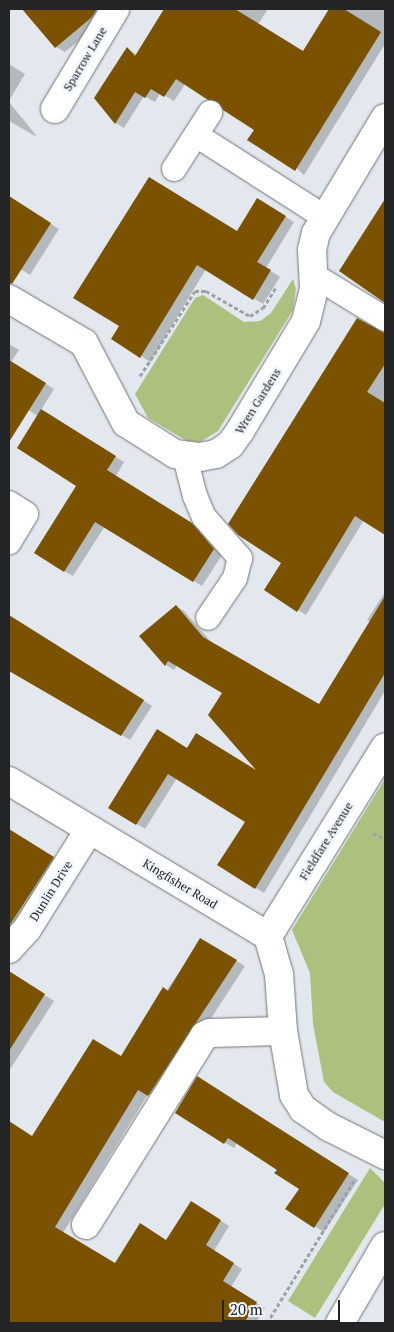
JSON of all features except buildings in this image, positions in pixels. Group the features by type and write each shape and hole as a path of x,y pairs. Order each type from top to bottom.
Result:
{"street":[{"name":"Sparrow Lane","path":"55,109 115,9"},
{"name":"Wren Gardens","path":"185,457 216,454 230,445 306,321 314,288 312,263 316,233 385,118"},
{"path":"9,299 84,343 119,411 131,427 175,454 185,457"},
{"name":"Fieldfare Avenue","path":"268,936 385,747"},
{"name":"Kingfisher Road","path":"9,781 268,936"},
{"name":"Dunlin Drive","path":"9,950 27,930 89,830"},
{"path":"268,936 279,974 283,1031 291,1087 302,1108 330,1127 379,1151"},
{"path":"86,1225 204,1036 210,1032 283,1031"},
{"path":"340,1323 385,1246"}],"lane":[{"path":"174,169 210,113"},
{"path":"196,135 326,218"},
{"path":"312,263 385,319"},
{"path":"185,457 195,496 204,517 240,558 235,578 208,618"},
{"path":"9,503 26,514 9,542"}],"path":[{"path":"119,411 192,293 202,289 245,315 256,315 299,256 312,263"},
{"path":"267,1323 379,1151"}],"green space":[{"path":"293,279 296,289 293,310 218,431 200,442 187,441 148,418 135,394 195,298 203,295 244,322 260,321 271,313"},
{"path":"385,779 385,1122 333,1092 324,1082 313,1024 310,973 292,930"},
{"path":"370,1168 384,1182 385,1204 315,1318 288,1301"}]}
